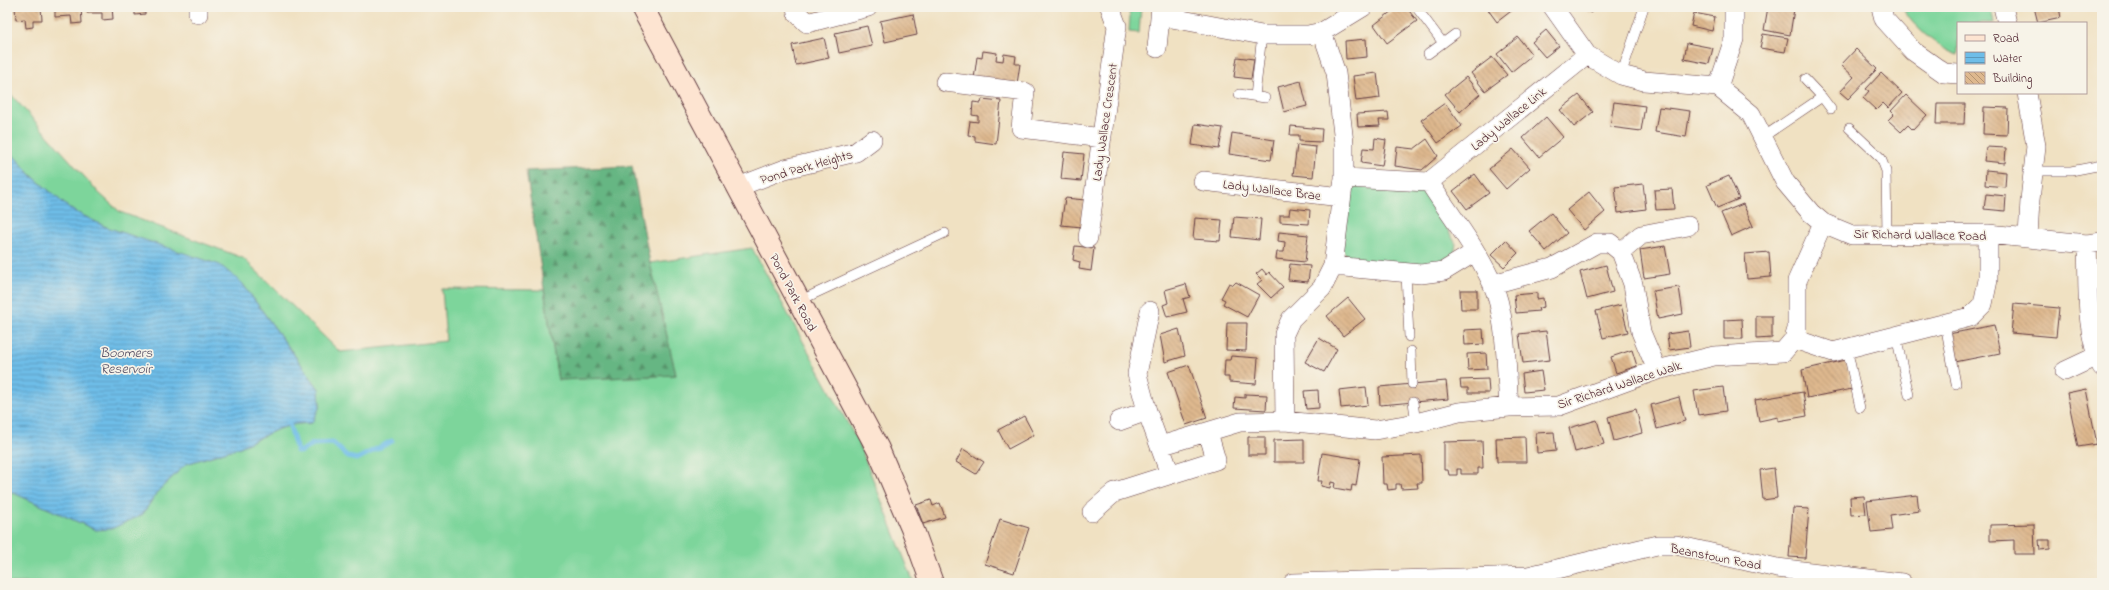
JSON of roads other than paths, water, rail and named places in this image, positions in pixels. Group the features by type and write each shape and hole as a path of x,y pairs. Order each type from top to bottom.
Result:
{"main road":[{"name":"Pond Park Road","path":"642,7 878,449 914,534 932,583"}],"street":[{"path":"796,7 797,13 807,23 862,8"},
{"name":"Lady Wallace Crescent","path":"1088,238 1118,26 1110,7"},
{"path":"1157,48 1161,11 1262,35 1308,35 1322,32 1363,7"},
{"path":"1553,7 1588,54 1621,75 1644,81 1718,87 1734,39 1734,7"},
{"path":"1881,7 1884,19 1913,52 1944,73 1957,74"},
{"path":"2003,7 2006,22"},
{"path":"1285,421 1284,334 1291,319 1322,288 1333,266 1344,178 1344,143 1336,73 1322,32"},
{"name":"Lady Wallace Link","path":"1429,182 1588,54"},
{"path":"945,82 1024,92 1020,128 1102,138"},
{"name":"Sir Richard Wallace Road","path":"1718,87 1752,114 1785,182 1810,213 1823,223 1852,235 1988,234 2095,243"},
{"path":"2027,94 2036,146 2030,200 2028,237"},
{"name":"Pond Park Heights","path":"738,187 785,169 856,152 872,140"},
{"path":"1344,178 1429,182 1475,252 1493,284 1503,324 1509,407"},
{"name":"Lady Wallace Brae","path":"1203,181 1341,197"},
{"path":"1823,223 1797,281 1797,329 1794,339 1833,352 1970,318 1983,304 1988,280 1988,234"},
{"path":"1620,252 1641,235 1688,226"},
{"path":"1493,284 1552,268 1597,243 1610,244 1620,252 1633,284 1641,332 1657,370"},
{"path":"2065,371 2099,362 2091,332 2095,243"},
{"path":"1333,266 1406,274 1421,274 1444,271 1475,252"},
{"path":"1150,311 1136,374 1146,411 1170,474"},
{"name":"Sir Richard Wallace Walk","path":"1160,446 1240,422 1285,421 1375,430 1416,423 1459,412 1509,407 1559,406 1657,370 1714,356 1783,352 1794,339"},
{"path":"1119,421 1146,411"},
{"path":"1092,512 1115,492 1216,460 1208,432"},
{"name":"Beanstown Road","path":"1293,583 1528,576 1657,545 1676,545 1777,568 1902,583"}],"lane":[{"path":"1416,7 1443,43"},
{"path":"1621,75 1644,7"},
{"path":"1428,54 1456,34"},
{"path":"1255,96 1262,35"},
{"path":"1805,79 1831,109"},
{"path":"1239,94 1265,98"},
{"path":"1763,137 1822,97"},
{"path":"1849,128 1881,158 1886,171 1886,234"},
{"path":"2034,171 2071,171 2102,165"},
{"path":"799,301 945,233"},
{"path":"1406,274 1409,337"},
{"path":"1945,324 1956,384"},
{"path":"1896,336 1909,395"},
{"path":"1847,348 1860,408"},
{"path":"1412,351 1412,384"},
{"path":"1413,402 1416,423"}],"water":[{"name":"Boomers Reservoir","path":"7,148 31,175 70,209 106,227 220,265 242,283 319,389 320,406 312,423 296,424 278,429 240,447 186,464 158,491 142,515 111,529 96,530 7,490"}],"waterway":[{"path":"288,420 297,451 300,452 313,444 333,443 348,457 357,459 392,441"}]}
